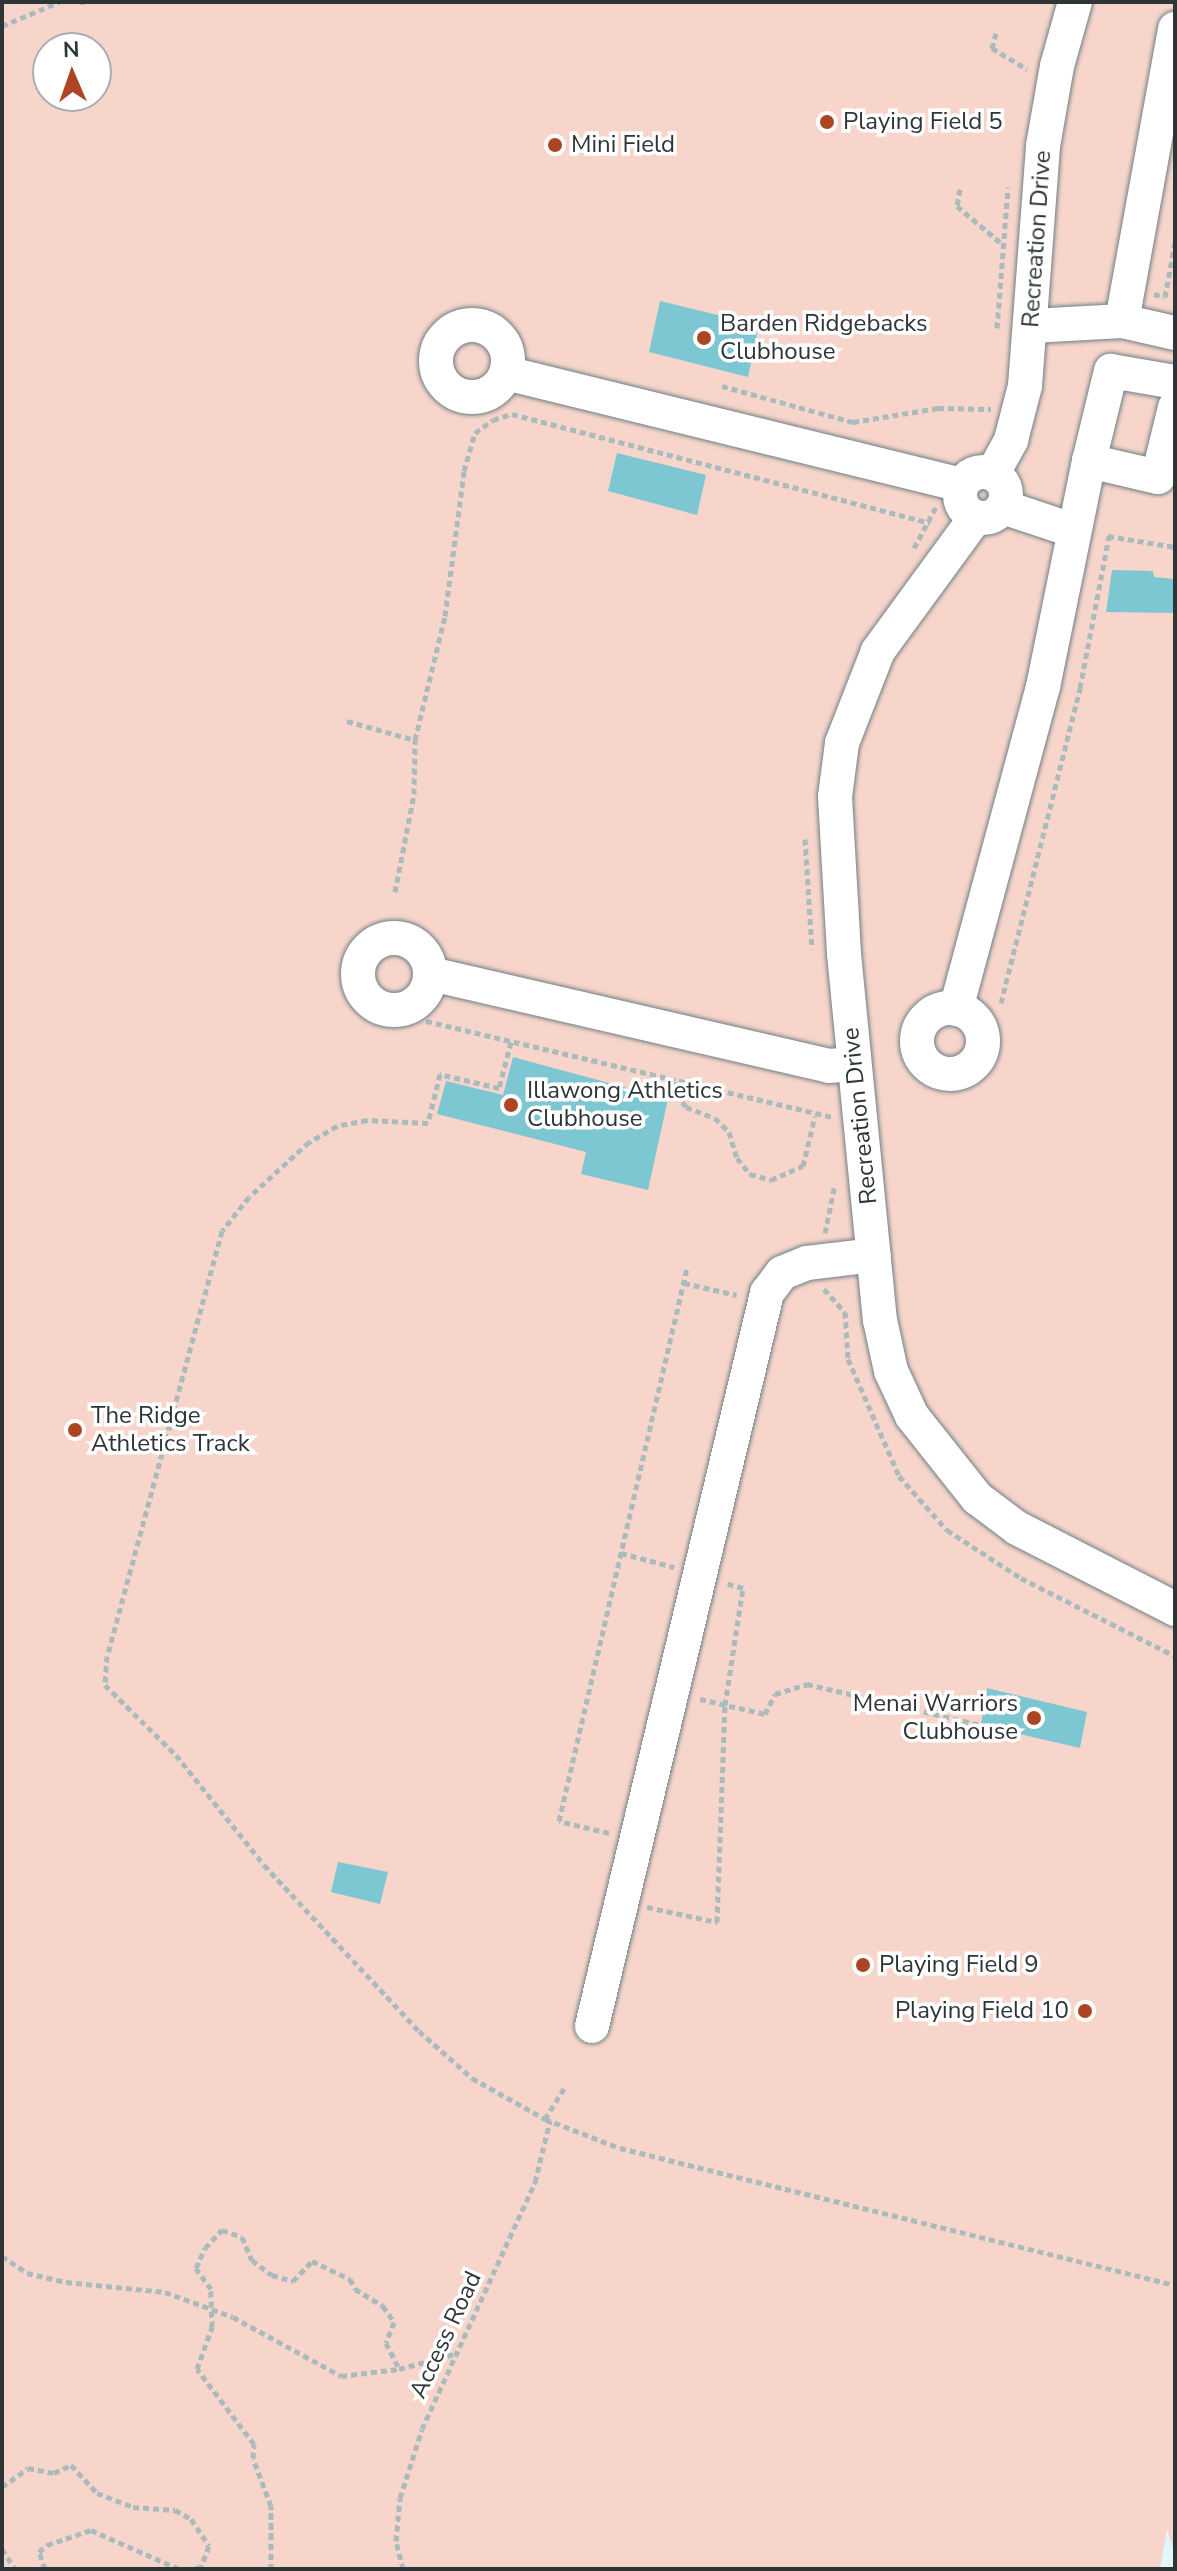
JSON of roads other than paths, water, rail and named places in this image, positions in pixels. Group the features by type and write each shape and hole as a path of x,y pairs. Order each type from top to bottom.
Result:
{"street":[{"name":"Recreation Drive","path":"967,480 1011,440 1025,386 1032,326 1033,230 1043,146 1075,2"},
{"path":"1122,321 1175,29"},
{"path":"1032,326 1122,321 1175,333"},
{"path":"956,1009 1043,687 1072,530 1111,371 1175,382"},
{"path":"506,373 1005,488 990,512 1072,530"},
{"path":"1089,461 1166,479 1175,407"},
{"name":"Recreation Drive","path":"990,512 878,651 842,743 836,858 842,1065 891,1371 912,1416 942,1460 977,1498 1017,1528 1175,1609"},
{"path":"431,974 842,1065"},
{"path":"592,2026 765,1302 782,1273 819,1260 874,1255"}],"place":[{"name":"Playing Field 5","path":"827,122"},
{"name":"Mini Field","path":"555,145"},
{"name":"Barden Ridgebacks Clubhouse","path":"704,338"},
{"name":"Illawong Athletics Clubhouse","path":"511,1105"},
{"name":"The Ridge Athletics Track","path":"75,1430"},
{"name":"Menai Warriors Clubhouse","path":"1034,1718"},
{"name":"Playing Field 9","path":"863,1965"},
{"name":"Playing Field 10","path":"1085,2011"}]}
